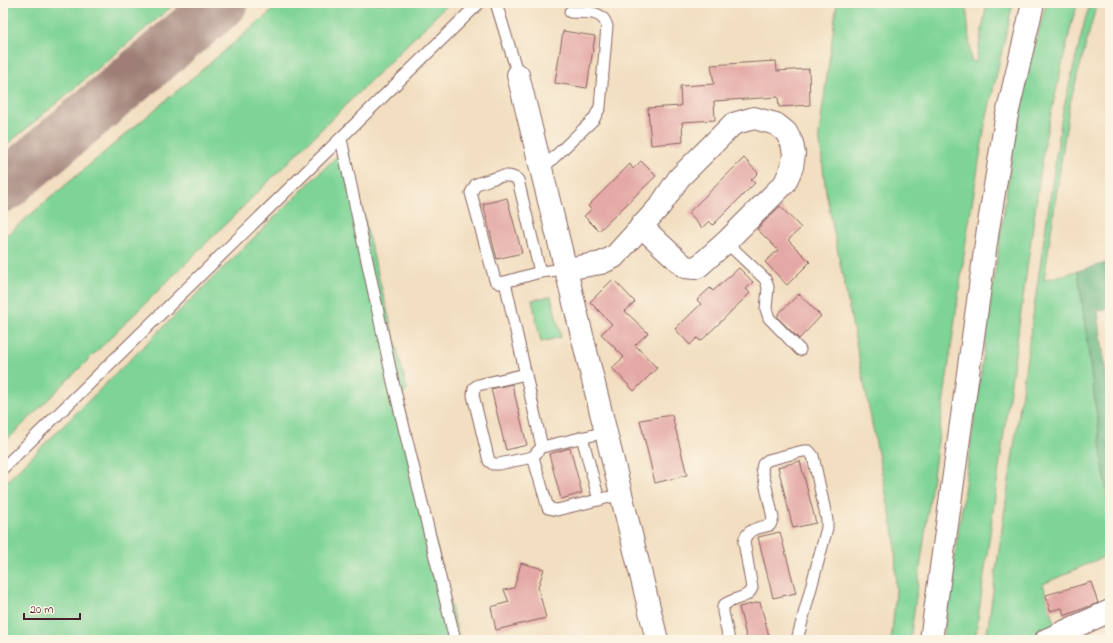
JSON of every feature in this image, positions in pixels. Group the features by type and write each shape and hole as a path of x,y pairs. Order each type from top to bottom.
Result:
{"street":[{"path":"931,640 988,229 1006,119 1033,3"},
{"path":"518,75 658,640"},
{"path":"566,269 601,263 614,257 641,226 660,206 678,178 733,124 754,118 776,124 786,132 792,143 794,154 792,167 785,183 726,242 699,266 690,268 685,267 641,226"},
{"path":"1046,640 1110,611"}],"lane":[{"path":"3,468 479,3"},
{"path":"496,3 518,75"},
{"path":"542,170 594,119 600,107 607,26 605,19 599,14 570,12"},
{"path":"340,139 393,382 455,640"},
{"path":"540,272 518,180 514,176 507,175 476,184 471,193 495,280 499,283 506,282 540,272 566,269"},
{"path":"726,242 765,279 768,288 766,309 769,318 800,350"},
{"path":"506,282 542,447"},
{"path":"526,374 478,385 474,388 473,395 489,461 493,464 533,457 542,447 606,432"},
{"path":"582,437 599,500"},
{"path":"730,640 723,612 723,606 728,602 748,595 752,588 744,537 749,532 770,525 774,518 762,469 764,464 768,460 803,451 810,451 815,463 827,520 827,528 797,640"},
{"path":"533,457 548,508 557,510 622,494"}],"green space":[{"path":"3,3 176,3 3,148"},
{"path":"281,3 449,3 3,444 3,238"},
{"path":"837,3 966,3 971,61 976,62 987,3 1013,3 985,125 967,234 910,640 891,640 896,593 895,539 826,192 819,134"},
{"path":"1046,3 1078,3 1072,21 1045,140 975,640 943,640 1009,174 1026,80"},
{"path":"1091,3 1097,3 1069,107 1044,280 1078,271 1110,518 1110,554 1043,584 1057,630 1031,640 986,640 1062,115 1086,16"},
{"path":"346,147 407,389 401,398 459,640 3,640 3,485"},
{"path":"1110,262 1110,307 1098,311 1110,408 1110,518 1078,271"},
{"path":"551,296 561,337 541,342 532,300"}],"building":[{"path":"563,31 595,36 587,88 555,83"},
{"path":"776,61 777,71 809,69 810,105 779,107 778,97 714,101 715,120 682,122 683,142 651,145 648,108 681,106 680,86 714,84 711,65"},
{"path":"744,158 758,173 751,180 755,183 713,225 709,221 702,228 688,213"},
{"path":"641,161 656,176 599,231 584,216 592,209 588,206 630,164 633,169"},
{"path":"507,198 522,253 497,259 483,204"},
{"path":"780,206 801,228 788,240 810,262 787,285 765,262 778,250 757,229"},
{"path":"739,268 753,282 746,289 750,293 701,341 697,338 690,345 675,329 701,304 697,300 710,288 713,291"},
{"path":"613,279 635,302 625,311 648,333 635,345 657,368 634,391 612,368 624,357 601,334 612,324 590,302"},
{"path":"799,294 821,316 799,339 778,318 778,314"},
{"path":"512,384 527,445 506,450 491,389"},
{"path":"672,415 687,475 655,483 640,420"},
{"path":"570,448 582,493 561,499 549,454"},
{"path":"800,461 816,523 793,528 778,467"},
{"path":"780,532 796,593 773,598 758,537"},
{"path":"521,563 544,569 538,587 546,618 496,630 491,607 509,602 504,590 514,588"},
{"path":"1091,582 1098,603 1064,616 1062,608 1050,611 1046,595"},
{"path":"760,602 770,640 747,640 739,607"}],"taxiway":[{"path":"3,187 222,3"}]}
